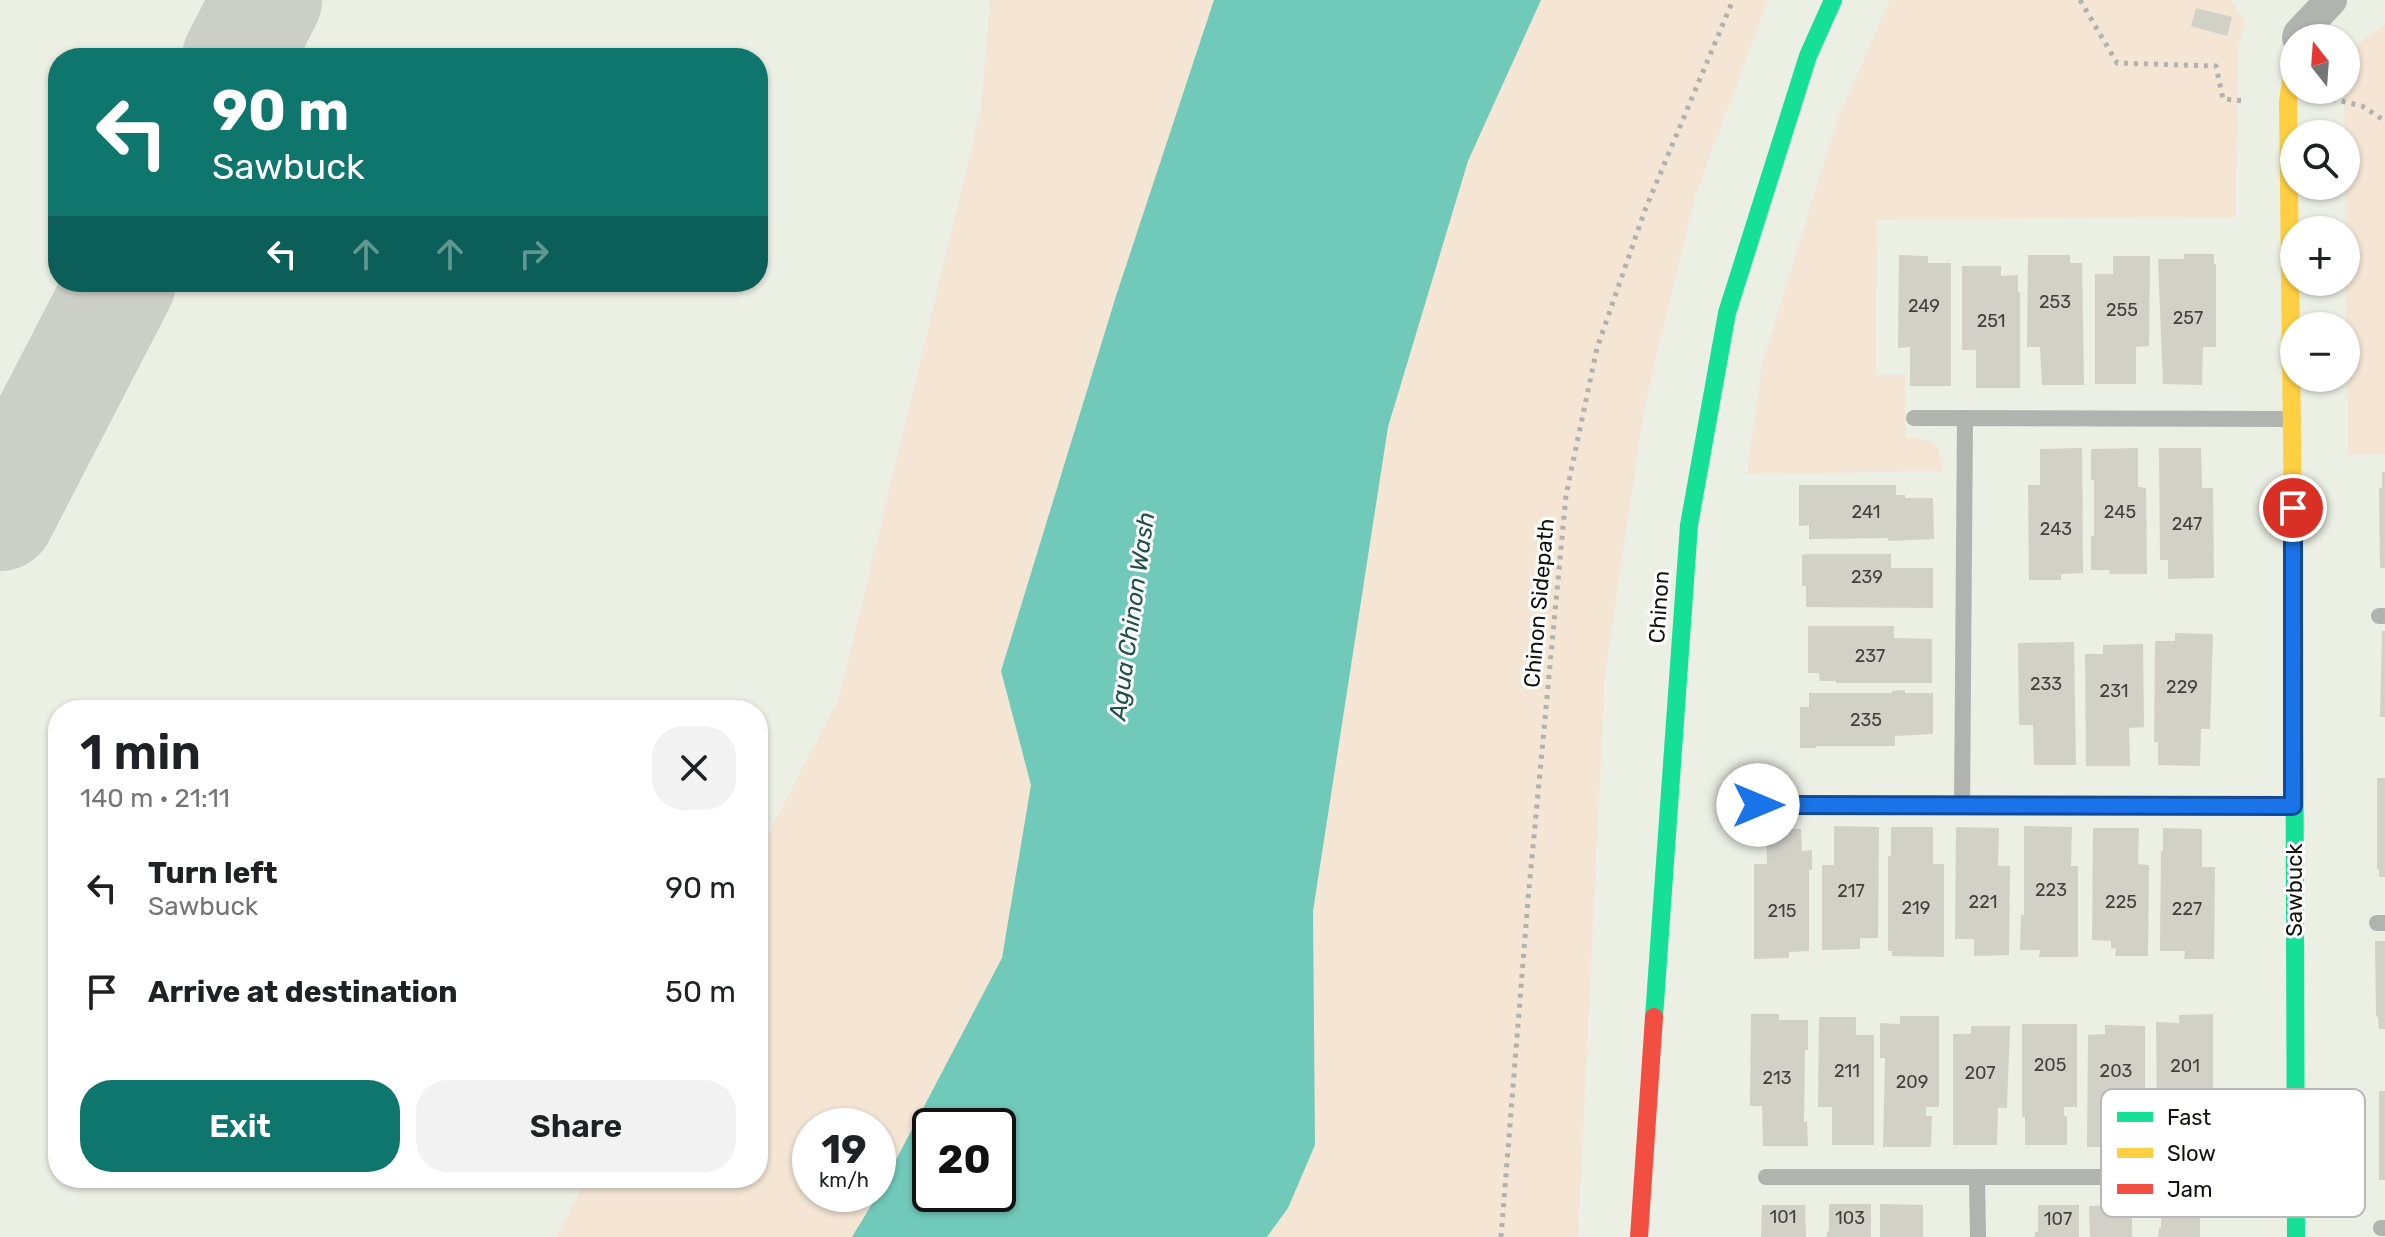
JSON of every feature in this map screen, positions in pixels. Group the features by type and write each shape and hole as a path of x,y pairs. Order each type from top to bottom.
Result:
{"street":[{"name":"Chinon","path":"1639,1237 1689,525 1727,313 1808,56 1833,0"},
{"path":"2308,24 2331,0"},
{"name":"Sawbuck","path":"2288,104 2293,419 2295,1089"},
{"name":"Sawbuck","path":"2296,1217 2296,1237"}],"lane":[{"path":"1914,418 2293,419"},
{"path":"1962,806 1965,419"},
{"path":"1758,805 2293,806"},
{"path":"1766,1177 2101,1177"},
{"path":"1977,1178 1978,1237"}],"path":[{"name":"Chinon Sidepath","path":"1501,1237 1528,900 1566,495 1597,348 1645,210 1733,0"},
{"path":"2080,0 2117,63 2216,66 2223,99 2252,102"},
{"path":"2354,104 2385,121"}],"shaded area":[{"path":"990,0 1768,0 1695,196 1644,410 1605,674 1578,1237 556,1237 582,1188 768,1188 768,834 839,698 981,108"},
{"path":"1890,0 2231,0 2245,21 2239,42 2238,63 2236,217 1877,220 1876,375 1905,375 1906,437 1934,444 1940,454 1942,471 1747,474 1762,364 1837,120"},
{"path":"2385,24 2385,454 2348,455 2347,392 2360,392 2360,312 2346,312 2346,296 2360,296 2360,216 2345,216 2345,200 2360,200 2360,120 2344,120 2344,104 2360,104 2360,43"}],"water":[{"name":"Agua Chinon Wash","path":"1214,0 1541,0 1468,161 1388,427 1313,911 1315,1145 1288,1208 1267,1237 852,1237 867,1212 896,1212 896,1160 912,1129 912,1212 1016,1212 1016,1108 923,1108 1002,958 1031,785 1001,671 1116,296"}],"building":[{"path":"2196,8 2232,17 2227,36 2191,26"},
{"path":"2184,254 2214,254 2216,264 2216,347 2203,347 2202,385 2163,384 2158,259 2184,259"},
{"path":"1899,255 1928,256 1928,263 1951,263 1951,386 1910,386 1910,347 1898,348"},
{"path":"2028,255 2070,255 2070,263 2082,263 2084,385 2042,385 2040,347 2027,347"},
{"path":"2113,256 2150,256 2149,346 2136,347 2136,384 2095,384 2095,274 2113,274"},
{"path":"1962,266 2001,266 2001,276 2018,275 2020,388 1976,388 1976,350 1962,350"},
{"path":"2082,448 2083,573 2061,574 2061,580 2029,580 2028,485 2040,485 2040,449"},
{"path":"2138,448 2138,487 2146,488 2147,574 2109,574 2110,570 2091,570 2094,480 2091,480 2091,449"},
{"path":"2159,448 2201,448 2202,488 2213,488 2214,578 2168,579 2168,560 2160,560"},
{"path":"2382,472 2385,472 2385,568 2380,568 2379,488 2382,488"},
{"path":"1799,485 1896,485 1896,495 1933,498 1934,539 1809,539 1809,525 1799,526"},
{"path":"1891,554 1891,568 1933,568 1933,608 1806,607 1802,555"},
{"path":"1808,626 1894,626 1894,638 1932,639 1932,683 1820,681 1819,673 1808,673"},
{"path":"2382,631 2385,631 2385,717 2380,717"},
{"path":"2175,633 2213,634 2210,729 2201,729 2200,766 2158,765 2158,742 2154,742 2155,641 2175,641"},
{"path":"2074,642 2076,765 2034,765 2033,725 2019,725 2018,643"},
{"path":"2143,644 2144,727 2129,728 2130,766 2086,766 2085,654 2103,654 2103,645"},
{"path":"1905,690 1905,693 1933,693 1933,734 1895,736 1895,746 1800,748 1800,707 1809,707 1809,693 1892,693"},
{"path":"2377,778 2385,778 2385,877 2379,877 2377,870"},
{"path":"1834,826 1879,827 1878,938 1860,938 1860,949 1822,950 1822,865 1834,865"},
{"path":"2024,826 2072,827 2071,866 2078,866 2078,957 2039,957 2040,950 2020,950 2021,915 2024,915"},
{"path":"1891,827 1933,827 1933,864 1944,864 1944,957 1892,956 1892,951 1888,951"},
{"path":"1956,827 1999,828 1998,866 2010,866 2009,955 1974,956 1974,939 1955,939"},
{"path":"2093,828 2139,828 2138,864 2149,865 2148,956 2115,956 2116,948 2111,949 2111,941 2092,940"},
{"path":"2163,828 2202,829 2202,867 2215,867 2214,959 2184,959 2185,951 2160,951"},
{"path":"1766,829 1801,829 1802,851 1812,850 1812,870 1809,870 1809,951 1789,952 1789,958 1754,959 1754,864 1767,864"},
{"path":"2375,941 2385,941 2385,1029 2379,1029 2376,1016"},
{"path":"1751,1014 1779,1014 1779,1020 1808,1020 1804,1122 1807,1121 1808,1146 1763,1146 1762,1106 1750,1106"},
{"path":"2213,1014 2213,1089 2157,1089 2156,1022 2179,1023 2179,1015"},
{"path":"1900,1016 1939,1016 1939,1107 1926,1107 1926,1116 1932,1116 1931,1147 1883,1147 1885,1058 1880,1058 1880,1023 1900,1024"},
{"path":"1819,1017 1856,1017 1856,1035 1874,1035 1874,1145 1832,1145 1832,1107 1818,1107"},
{"path":"2022,1024 2077,1024 2077,1107 2064,1107 2067,1145 2025,1145"},
{"path":"2105,1025 2145,1026 2145,1089 2101,1089 2101,1147 2087,1147 2088,1035 2105,1034"},
{"path":"1971,1026 2010,1026 2007,1108 1998,1108 1997,1145 1953,1145 1953,1034 1971,1034"},
{"path":"2379,1091 2385,1091 2385,1180 2379,1180"},
{"path":"1829,1204 1871,1204 1871,1237 1827,1237"},
{"path":"1880,1204 1923,1205 1923,1237 1880,1237"},
{"path":"1762,1205 1805,1205 1806,1237 1761,1237"},
{"path":"2038,1205 2079,1205 2079,1237 2035,1237 2035,1232 2038,1232"},
{"path":"2089,1206 2101,1206 2101,1217 2132,1217 2132,1237 2090,1237"},
{"path":"2161,1217 2200,1217 2200,1237 2158,1237"}],"taxiway":[{"path":"242,48 267,0"},
{"path":"0,516 116,292"}],"traffic: fast":[{"path":"1654,1017 1689,525 1727,313 1808,56 1833,0"},
{"path":"2294,610 2296,1089"},
{"path":"2296,1217 2296,1237"}],"traffic: slow":[{"path":"2288,104 2294,610"}],"traffic: jam":[{"path":"1639,1237 1654,1017"}],"route":[{"path":"1758,805 2293,806 2293,508"}]}
